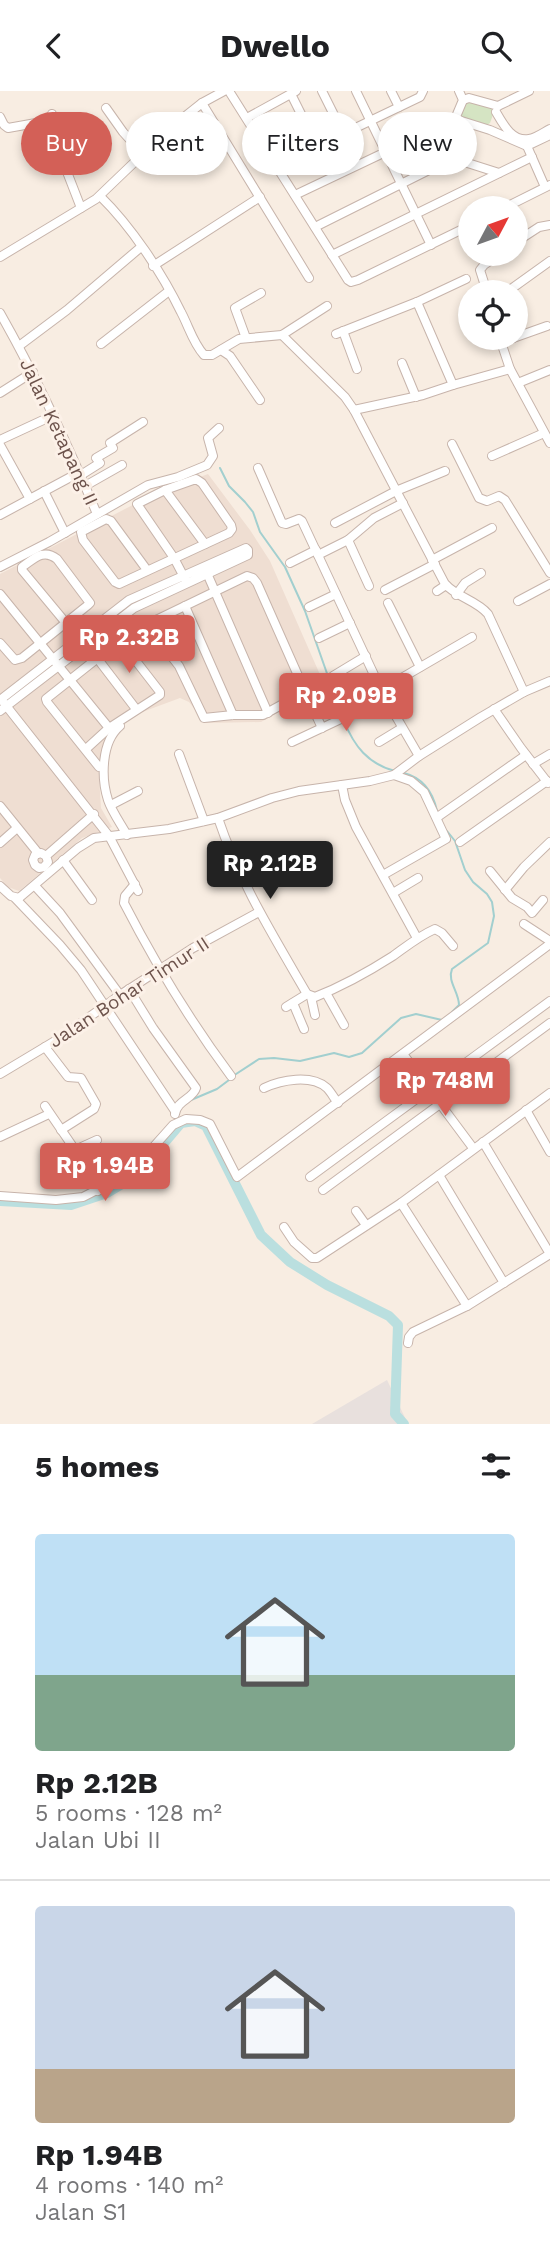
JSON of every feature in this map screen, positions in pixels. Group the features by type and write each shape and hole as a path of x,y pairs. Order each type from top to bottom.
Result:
{"street":[{"path":"191,112 202,103 227,91 243,112"},
{"path":"321,91 332,112"},
{"path":"356,91 378,137"},
{"path":"391,91 399,107"},
{"path":"364,124 420,97 423,91"},
{"path":"459,91 497,109 508,132 521,138 528,139 550,128"},
{"path":"505,91 510,100"},
{"path":"490,130 497,109 529,91"},
{"path":"258,112 294,93 301,112"},
{"path":"458,112 466,96"},
{"path":"202,103 309,278"},
{"path":"106,108 126,135"},
{"path":"0,117 8,128 21,126"},
{"path":"477,126 527,146 548,186 528,196"},
{"path":"527,146 550,135"},
{"path":"295,195 378,154"},
{"path":"332,255 532,157"},
{"path":"315,227 455,159 499,173"},
{"path":"0,257 100,196 126,171"},
{"path":"68,175 81,208"},
{"path":"282,175 348,280 352,282 458,232"},
{"path":"397,175 431,245"},
{"path":"100,196 125,221 169,291 204,355 208,356 239,339 282,335 327,306"},
{"path":"153,266 260,197"},
{"path":"528,234 539,226 550,225"},
{"path":"19,346 67,310 141,247"},
{"path":"524,280 550,261"},
{"path":"356,369 339,332 417,302 466,279"},
{"path":"101,344 169,291"},
{"path":"246,338 235,308 261,293"},
{"path":"417,302 453,385"},
{"name":"Jalan Ketapang II","path":"0,313 54,415 97,514"},
{"path":"528,333 547,326"},
{"path":"282,335 345,397 354,410 446,585 456,594 478,604 488,614 524,692"},
{"path":"221,350 230,356 260,400"},
{"path":"504,350 510,369 550,443"},
{"path":"402,363 416,397"},
{"path":"354,410 416,397 510,369"},
{"path":"518,383 550,370"},
{"path":"0,393 33,372"},
{"path":"0,440 54,415"},
{"path":"0,515 100,463 96,458 113,448 110,443 143,422"},
{"path":"0,567 148,485 178,477 209,463 213,453 208,438 219,428"},
{"path":"492,456 544,433"},
{"path":"452,444 479,498 487,501 499,496 505,500 550,573"},
{"path":"0,445 30,499"},
{"path":"85,486 122,465"},
{"path":"258,468 282,523 299,519 302,521 382,692 419,756"},
{"path":"335,523 396,491 445,471"},
{"path":"147,570 111,521 106,519 80,533 117,584 147,570 174,558 229,533 231,524 202,484 194,479 137,504 174,558 184,579"},
{"path":"164,490 205,544"},
{"path":"44,491 65,533"},
{"path":"290,563 348,540 374,518 402,503"},
{"path":"385,590 492,528"},
{"path":"348,540 369,586"},
{"path":"1,703 52,657 90,629 131,604 184,579 248,555 248,550 246,548 205,570"},
{"path":"0,643 15,660 22,658 40,643 66,623 88,605 90,601 57,559 51,554 42,554 22,567 22,570 66,623"},
{"path":"205,570 268,713"},
{"path":"456,594 465,583 481,573"},
{"path":"247,576 253,578 304,689 298,697 268,713 257,716 204,718 179,666 152,629 153,622 185,606 247,576"},
{"path":"518,601 550,584"},
{"path":"437,591 446,585"},
{"path":"0,594 109,728"},
{"path":"309,607 336,594"},
{"path":"388,603 420,667"},
{"path":"1,703 59,666 131,604"},
{"path":"185,606 233,715"},
{"path":"319,638 350,623"},
{"path":"90,629 97,636"},
{"path":"292,742 323,728 472,637"},
{"path":"86,749 136,709 159,698 160,692 122,643 114,645 48,696 47,702 99,767"},
{"path":"333,676 366,656"},
{"path":"97,658 136,709"},
{"path":"0,815 43,860 64,860 94,838 127,835 218,818 299,791 370,781 396,773 494,709 550,681"},
{"path":"309,700 323,728"},
{"path":"1,703 109,835 136,888 125,896 124,902 160,971 197,1030 231,1076"},
{"path":"460,842 548,783 494,709"},
{"path":"127,835 111,805 104,782 109,739 130,717"},
{"path":"379,743 402,729"},
{"path":"179,754 204,821"},
{"path":"533,764 550,754"},
{"path":"439,816 526,755"},
{"path":"383,875 446,839 424,792 396,773"},
{"path":"342,785 356,827 417,938"},
{"path":"111,805 138,791"},
{"path":"0,806 15,830"},
{"path":"15,898 22,896 35,885 43,860 94,814"},
{"path":"218,818 259,912 309,995 315,1014"},
{"path":"0,843 15,830"},
{"path":"505,890 550,842"},
{"path":"64,860 92,900"},
{"path":"490,871 512,898 532,913 543,900"},
{"path":"393,893 418,878"},
{"path":"35,885 60,913 120,995"},
{"path":"0,886 15,898 81,970 179,1121"},
{"name":"Jalan Bohar Timur II","path":"0,1074 193,948 259,912"},
{"path":"0,1196 78,1199 120,1178 140,1162 179,1121 196,1119 210,1124 237,1177 403,1055 550,941 524,924"},
{"path":"304,1029 290,1005 309,995 315,997 326,993 363,974 435,929 453,946"},
{"path":"130,989 153,1028 195,1088 194,1093 183,1100 175,1111"},
{"path":"326,993 344,1025"},
{"path":"310,1177 550,1001"},
{"path":"323,1190 550,1023"},
{"path":"45,1047 68,1077 81,1078 96,1104 94,1109 61,1130"},
{"path":"403,1055 474,1148"},
{"path":"264,1088 288,1080 317,1082 326,1088 338,1103"},
{"path":"284,1227 303,1252 314,1258 401,1203 550,1093"},
{"path":"0,1137 47,1110 75,1150 98,1191"},
{"path":"526,1110 550,1152"},
{"path":"75,1150 97,1140"},
{"path":"408,1343 413,1332 467,1306 550,1254 483,1142"},
{"path":"439,1175 504,1283"},
{"path":"401,1203 467,1306"},
{"path":"356,1211 366,1225"}],"shaded area":[{"path":"208,474 270,561 325,686 261,722 206,723 189,702 180,698 137,714 111,731 103,752 99,776 101,808 112,827 82,838 19,891 8,887 0,878 0,574 150,496"},
{"path":"387,1380 408,1424 312,1424"}],"green space":[{"path":"472,100 495,109 490,123 485,126 477,124 477,112 459,112 464,102"}],"waterway":[{"path":"220,468 229,486 253,512 260,532 285,567 305,611 342,716"},
{"path":"344,721 363,753 377,764 395,771"},
{"path":"404,773 417,778 426,787 437,811"},
{"path":"447,831 455,841 465,870 492,902 494,916 488,943 452,969 451,978 459,1005 452,1012"},
{"path":"233,1076 259,1059 300,1061 334,1053 349,1057 362,1053 401,1018 416,1014 442,1020"},
{"path":"191,1100 217,1089 229,1080"},
{"path":"0,1201 71,1205 107,1193 137,1175 181,1123 195,1121 206,1126 261,1235 290,1262 327,1285 389,1316 398,1325 395,1414 404,1424"}]}
